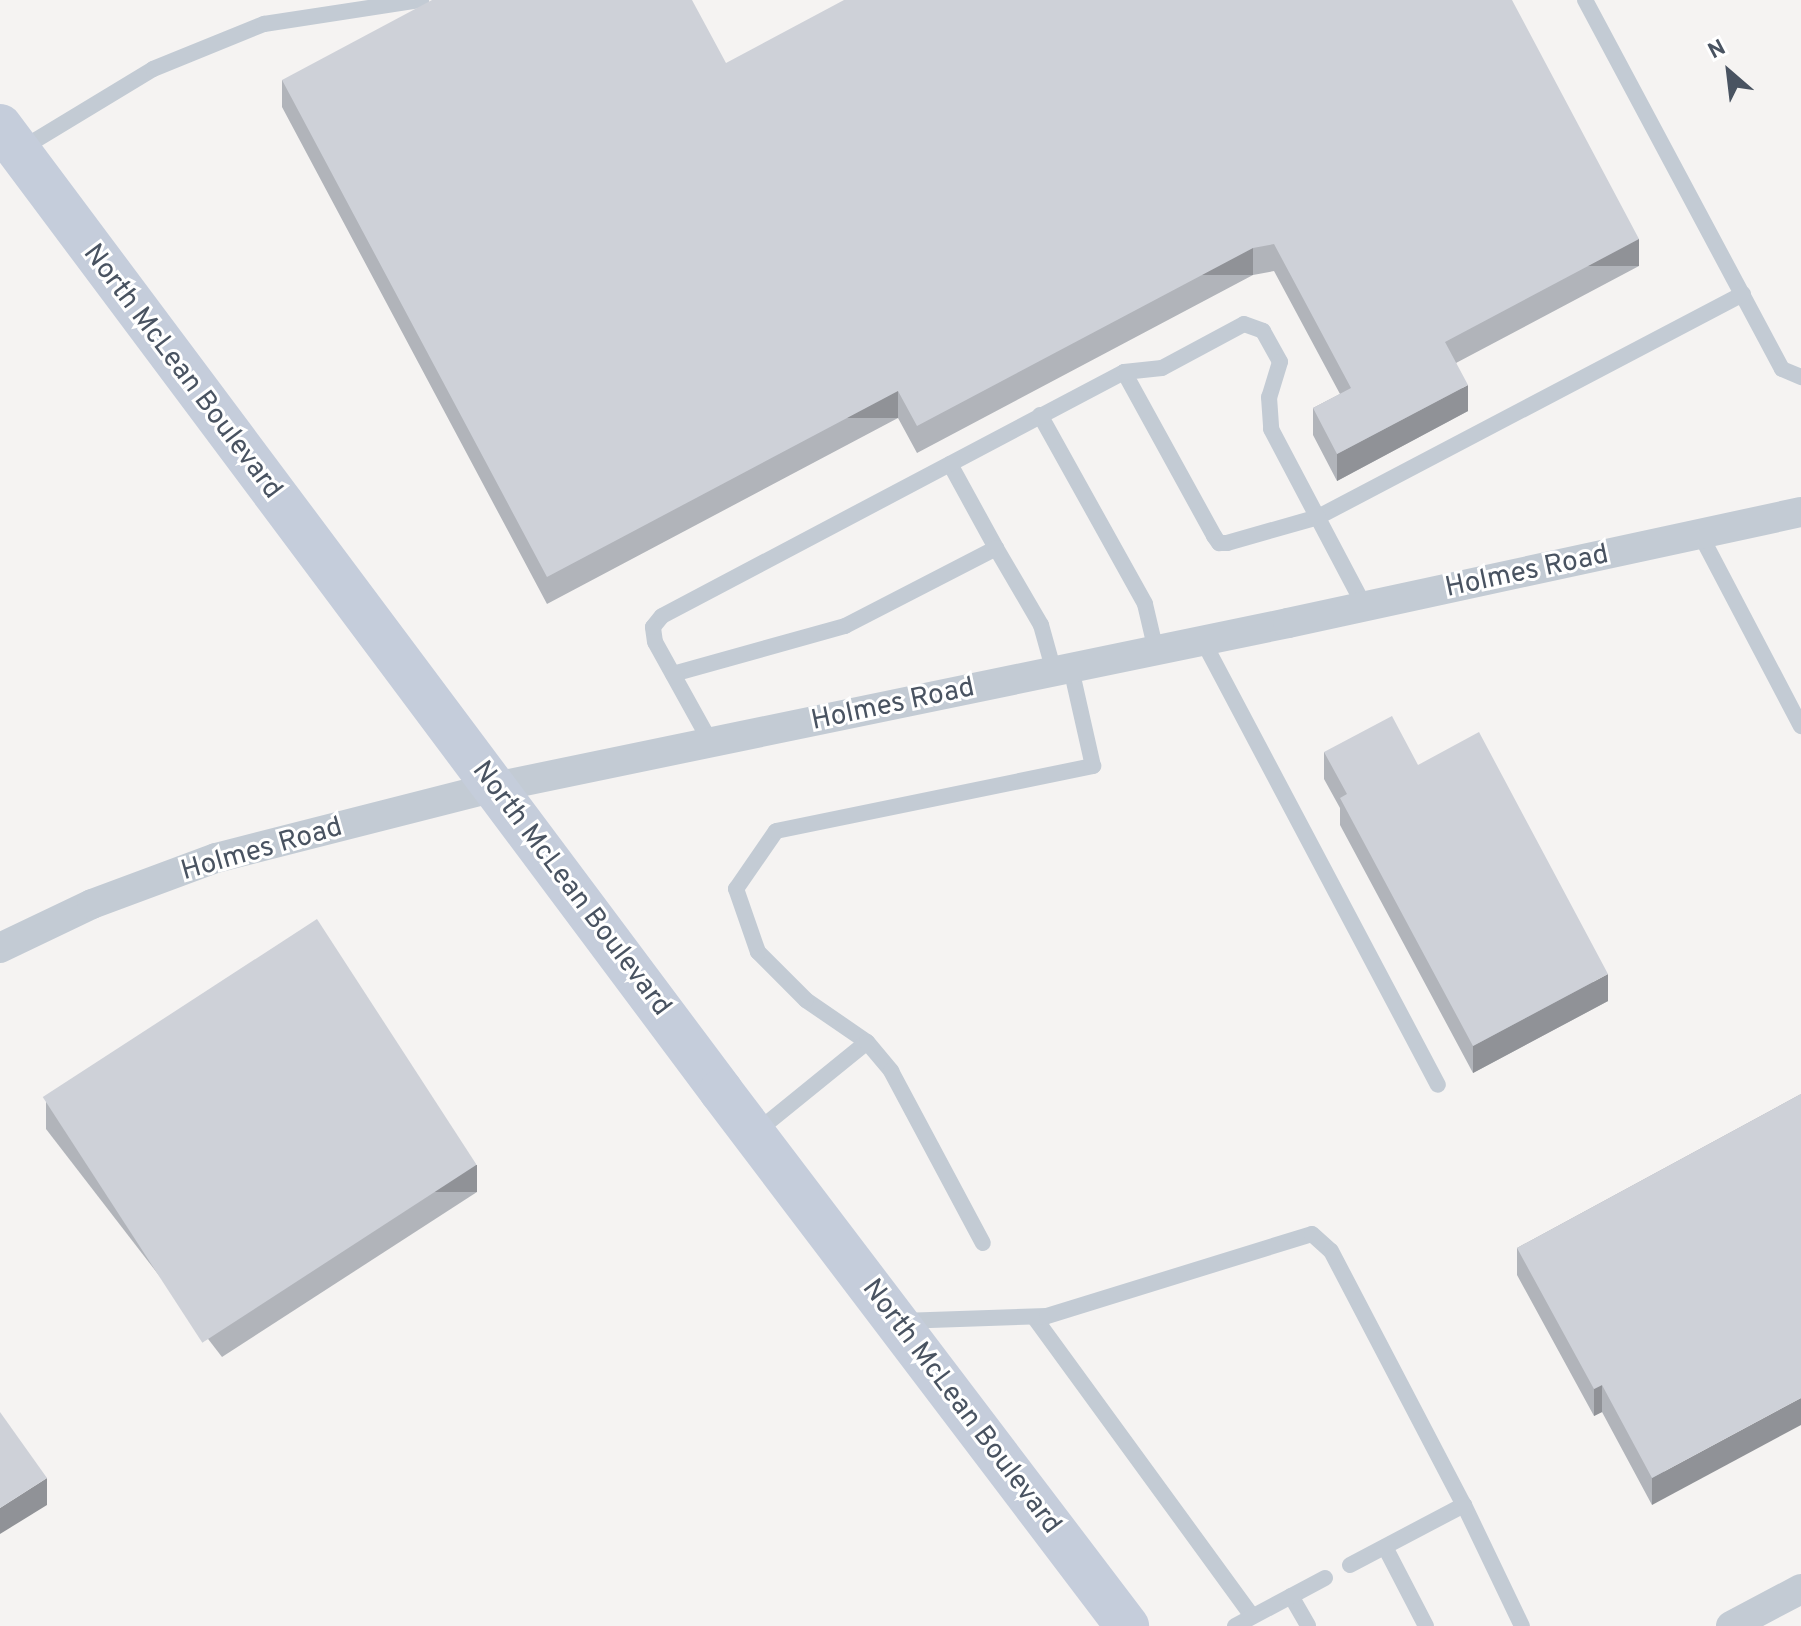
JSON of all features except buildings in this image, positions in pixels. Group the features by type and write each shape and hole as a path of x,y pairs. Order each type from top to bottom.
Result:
{"main road":[{"name":"North McLean Boulevard","path":"8,139 753,1134 1127,1626"}],"street":[{"name":"Holmes Road","path":"0,948 92,904 216,858 495,787 1365,607 1801,512"},
{"path":"1731,1626 1801,1589"}],"lane":[{"path":"8,139 153,69 250,29 363,7 421,0"},
{"path":"1585,0 1782,369 1801,377"},
{"path":"1124,372 1219,543 1318,517 1743,294"},
{"path":"711,743 655,642 653,627 662,616 1124,372 1162,368 1244,324 1254,325 1263,331 1280,362 1269,397 1271,429 1365,607"},
{"path":"1040,415 1145,604 1156,651"},
{"path":"950,464 1041,625 1062,670 1093,766 776,831 736,889 758,952 806,1000 867,1042 891,1071 983,1243"},
{"path":"1700,534 1793,693 1801,726"},
{"path":"673,674 845,626 996,548"},
{"path":"1203,641 1438,1085"},
{"path":"753,1134 867,1042"},
{"path":"896,1322 1047,1316 1312,1234 1331,1251 1464,1505 1522,1626"},
{"path":"1034,1317 1252,1616"},
{"path":"1350,1565 1464,1505"},
{"path":"1385,1547 1426,1626"},
{"path":"1235,1626 1325,1578"},
{"path":"1291,1596 1308,1626"}]}
